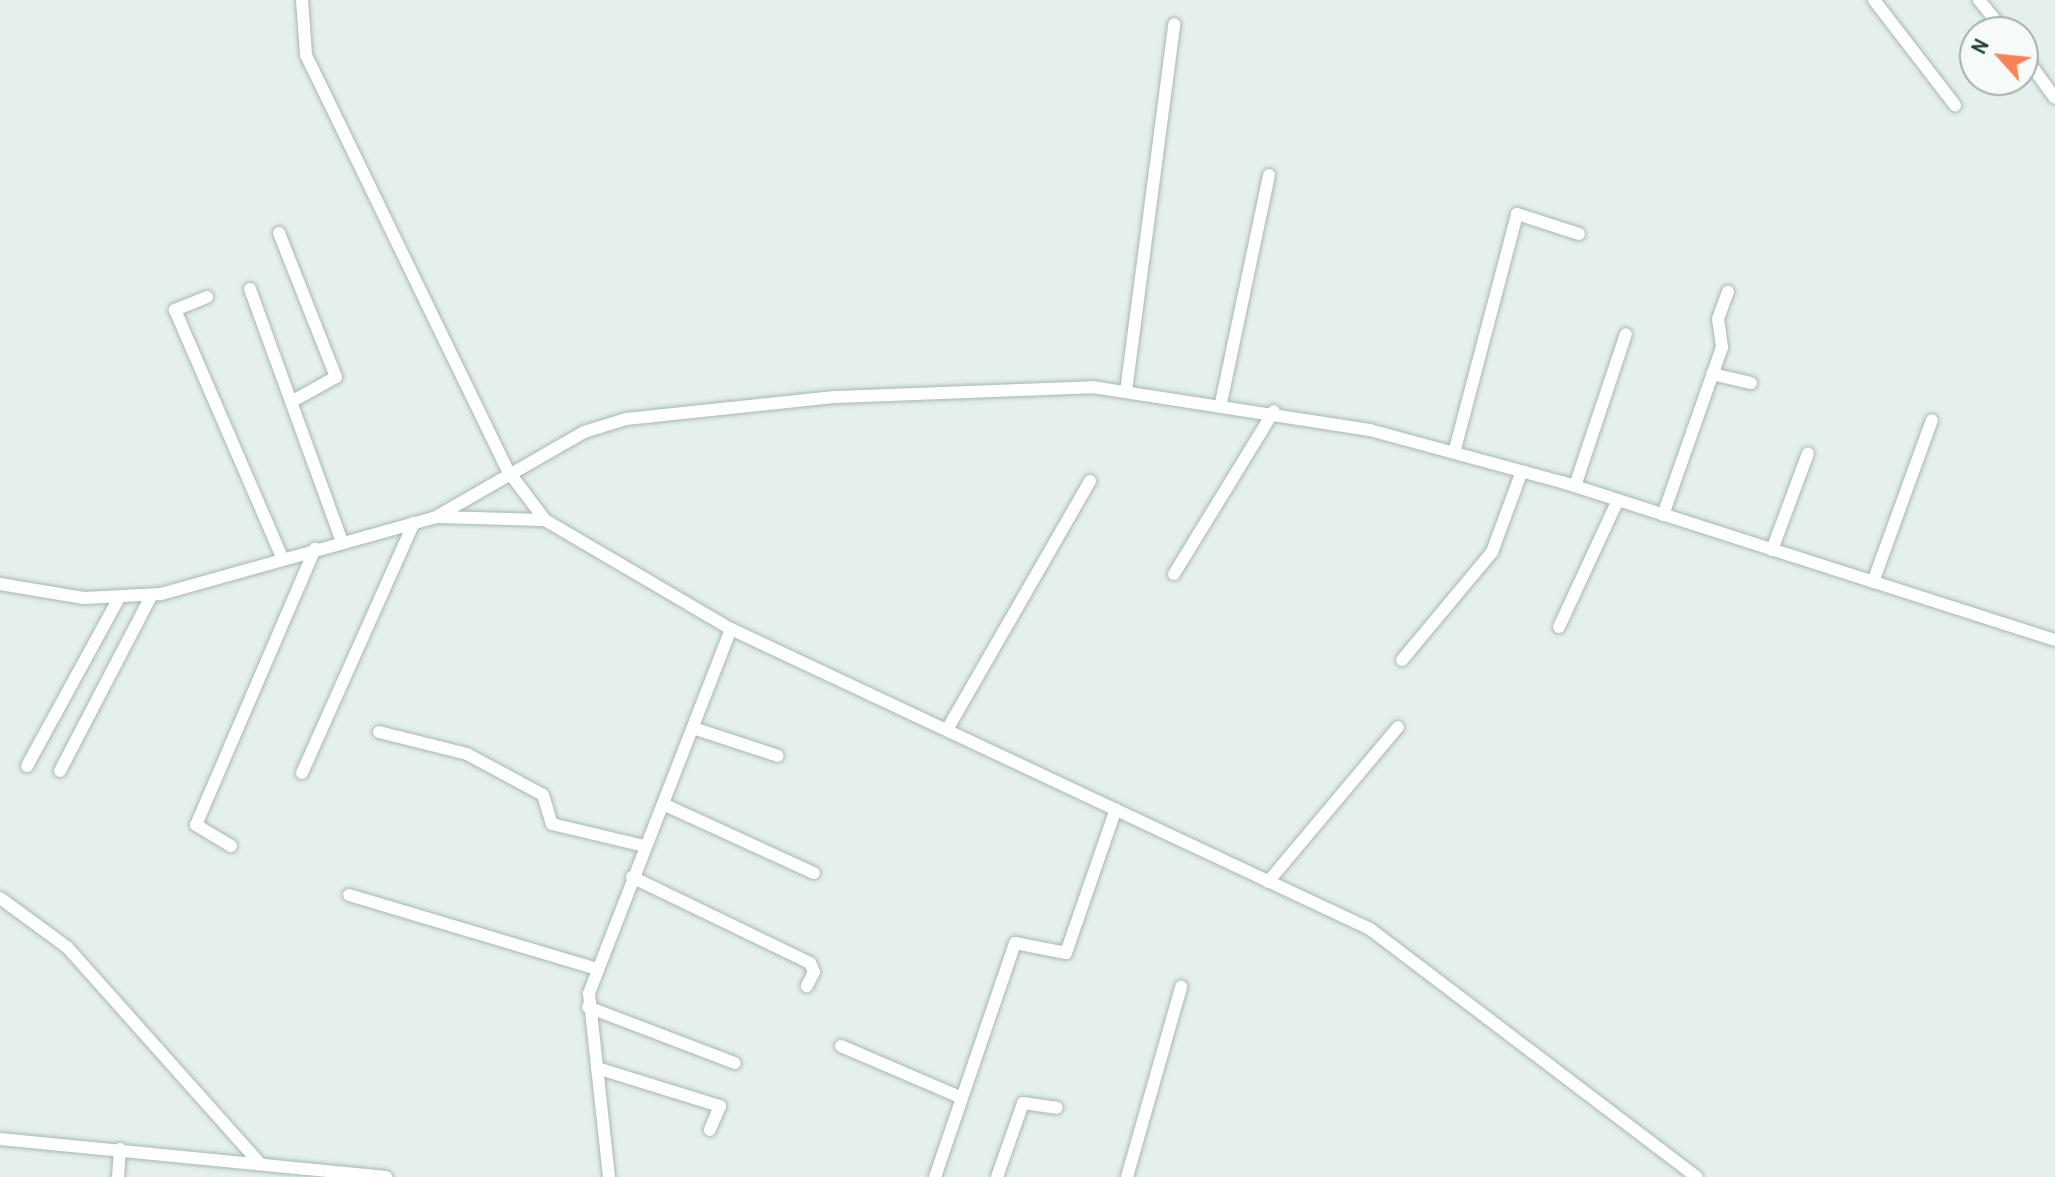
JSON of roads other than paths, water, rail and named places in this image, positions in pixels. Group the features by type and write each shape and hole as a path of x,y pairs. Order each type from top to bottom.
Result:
{"street":[{"path":"302,0 306,55 508,471 545,520 731,629 948,728 1379,935 1697,1177"},
{"path":"1874,0 1955,105"},
{"path":"1979,0 1992,16"},
{"path":"1126,391 1174,24"},
{"path":"2039,76 2055,98"},
{"path":"1221,403 1269,175"},
{"path":"1454,453 1517,214 1579,234"},
{"path":"279,233 336,377 291,402"},
{"path":"250,289 342,542"},
{"path":"1663,515 1712,374 1728,292"},
{"path":"207,297 175,310 282,557"},
{"path":"1575,486 1626,334"},
{"path":"1712,374 1751,383"},
{"path":"434,518 508,471 584,432 626,419 837,397 1126,391 1274,411 1522,471 2055,640"},
{"path":"1174,574 1274,411"},
{"path":"1873,582 1932,420"},
{"path":"1772,550 1808,453"},
{"path":"1402,660 1492,552 1522,471"},
{"path":"948,728 1090,481"},
{"path":"1559,627 1618,500"},
{"path":"0,584 118,600 151,596 282,557 434,518 545,520"},
{"path":"302,773 414,523"},
{"path":"231,846 196,825 315,549"},
{"path":"60,771 151,596"},
{"path":"27,766 118,600"},
{"path":"609,1177 588,1007 598,969 632,877 731,629"},
{"path":"1268,882 1398,727"},
{"path":"693,728 778,756"},
{"path":"379,732 484,763 546,797 552,824 644,846"},
{"path":"663,804 814,873"},
{"path":"935,1177 1015,943 1066,953 1116,809"},
{"path":"632,877 810,963 814,972 807,986"},
{"path":"349,895 598,969"},
{"path":"0,898 67,947 258,1161"},
{"path":"1127,1177 1181,987"},
{"path":"588,1007 735,1063"},
{"path":"841,1046 960,1097"},
{"path":"597,1068 720,1106 710,1130"},
{"path":"997,1177 1023,1103 1057,1108"},
{"path":"0,1139 258,1161 386,1177"},
{"path":"118,1177 120,1149"}]}
